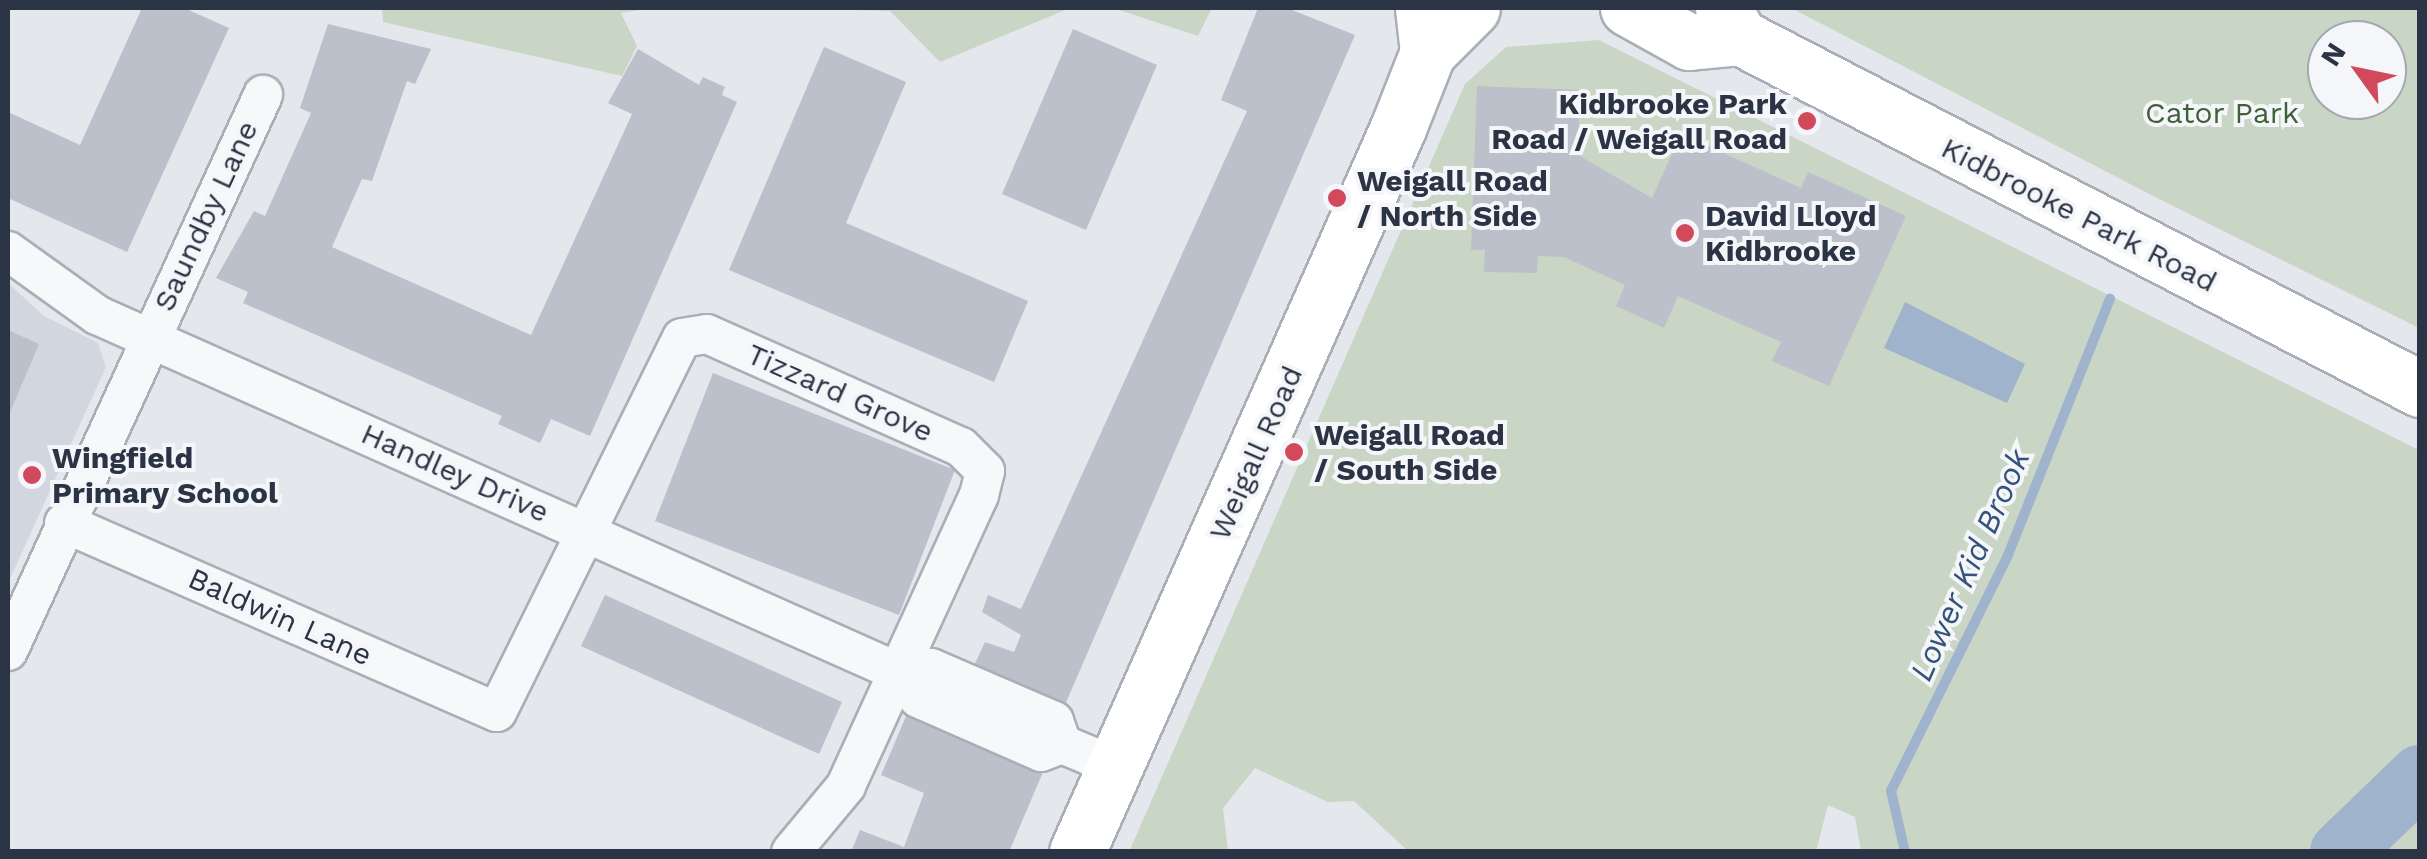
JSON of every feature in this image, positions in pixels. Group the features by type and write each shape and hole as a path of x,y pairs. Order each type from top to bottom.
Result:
{"main road":[{"name":"Weigall Road","path":"1076,852 1425,30 1472,8"},
{"name":"Kidbrooke Park Road","path":"1628,8 1689,42 1732,22 2420,389"}],"street":[{"name":"Saundby Lane","path":"8,651 263,96"},
{"name":"Handley Drive","path":"8,251 74,302 151,338 905,675 931,668 1054,721 1062,744 1114,766"},
{"name":"Tizzard Grove","path":"585,531 671,347 695,333 962,447 985,471 980,496 905,675"},
{"name":"Baldwin Lane","path":"64,523 496,712 585,531"},
{"path":"791,852 846,786 905,675"}],"shaded area":[{"name":"Wingfield Primary School","path":"8,283 44,316 98,343 106,367 8,583"}],"green space":[{"path":"382,8 650,8 621,13 637,46 622,76 383,22"},
{"path":"784,8 1070,8 940,62 890,11"},
{"path":"1113,8 1212,8 1198,36"},
{"name":"Cator Park","path":"1791,8 2419,8 2419,328 2159,199"},
{"path":"1599,40 2419,450 2419,851 1861,851 1855,817 1828,805 1816,851 1408,851 1354,801 1328,802 1255,768 1223,808 1228,851 1129,852 1465,84 1506,47"}],"water":[{"path":"1905,302 2025,364 2007,403 1884,348"}],"building":[{"path":"142,8 184,8 229,28 127,252 8,198 8,112 80,145"},
{"path":"1258,8 1287,8 1355,35 1061,714 972,670 985,642 1014,652 1021,635 982,612 988,595 1021,609 1247,111 1221,100"},
{"path":"328,24 431,49 415,84 407,81 372,181 362,179 332,247 531,335 632,114 608,103 638,49 699,85 703,77 725,87 722,95 737,102 590,436 551,419 540,443 498,424 502,416 243,303 248,292 216,278 254,211 265,216 311,113 300,108"},
{"path":"1073,29 1157,65 1086,230 1002,194"},
{"path":"824,47 906,82 846,223 1028,301 994,382 729,270"},
{"name":"David Lloyd Kidbrooke","path":"1477,86 1580,90 1578,155 1652,198 1681,134 1801,188 1808,172 1906,216 1829,386 1772,361 1781,342 1678,296 1664,328 1616,306 1625,285 1564,257 1538,256 1537,273 1484,272 1485,250 1471,250"},
{"path":"8,330 39,344 8,417"},
{"path":"713,373 955,470 899,615 655,521"},
{"path":"605,595 842,702 819,754 581,646"},
{"path":"907,714 1043,772 1009,852 851,852 860,830 904,847 924,793 881,775"}],"waterway":[{"name":"Lower Kid Brook","path":"1905,852 1891,791 2008,555 2110,299"},
{"path":"2341,852 2420,776"}],"place":[{"name":"Kidbrooke Park Road / Weigall Road","path":"1807,121"},
{"name":"Weigall Road / North Side","path":"1337,198"},
{"name":"David Lloyd Kidbrooke","path":"1685,233"},
{"name":"Weigall Road / South Side","path":"1294,452"},
{"name":"Wingfield Primary School","path":"32,475"}]}
